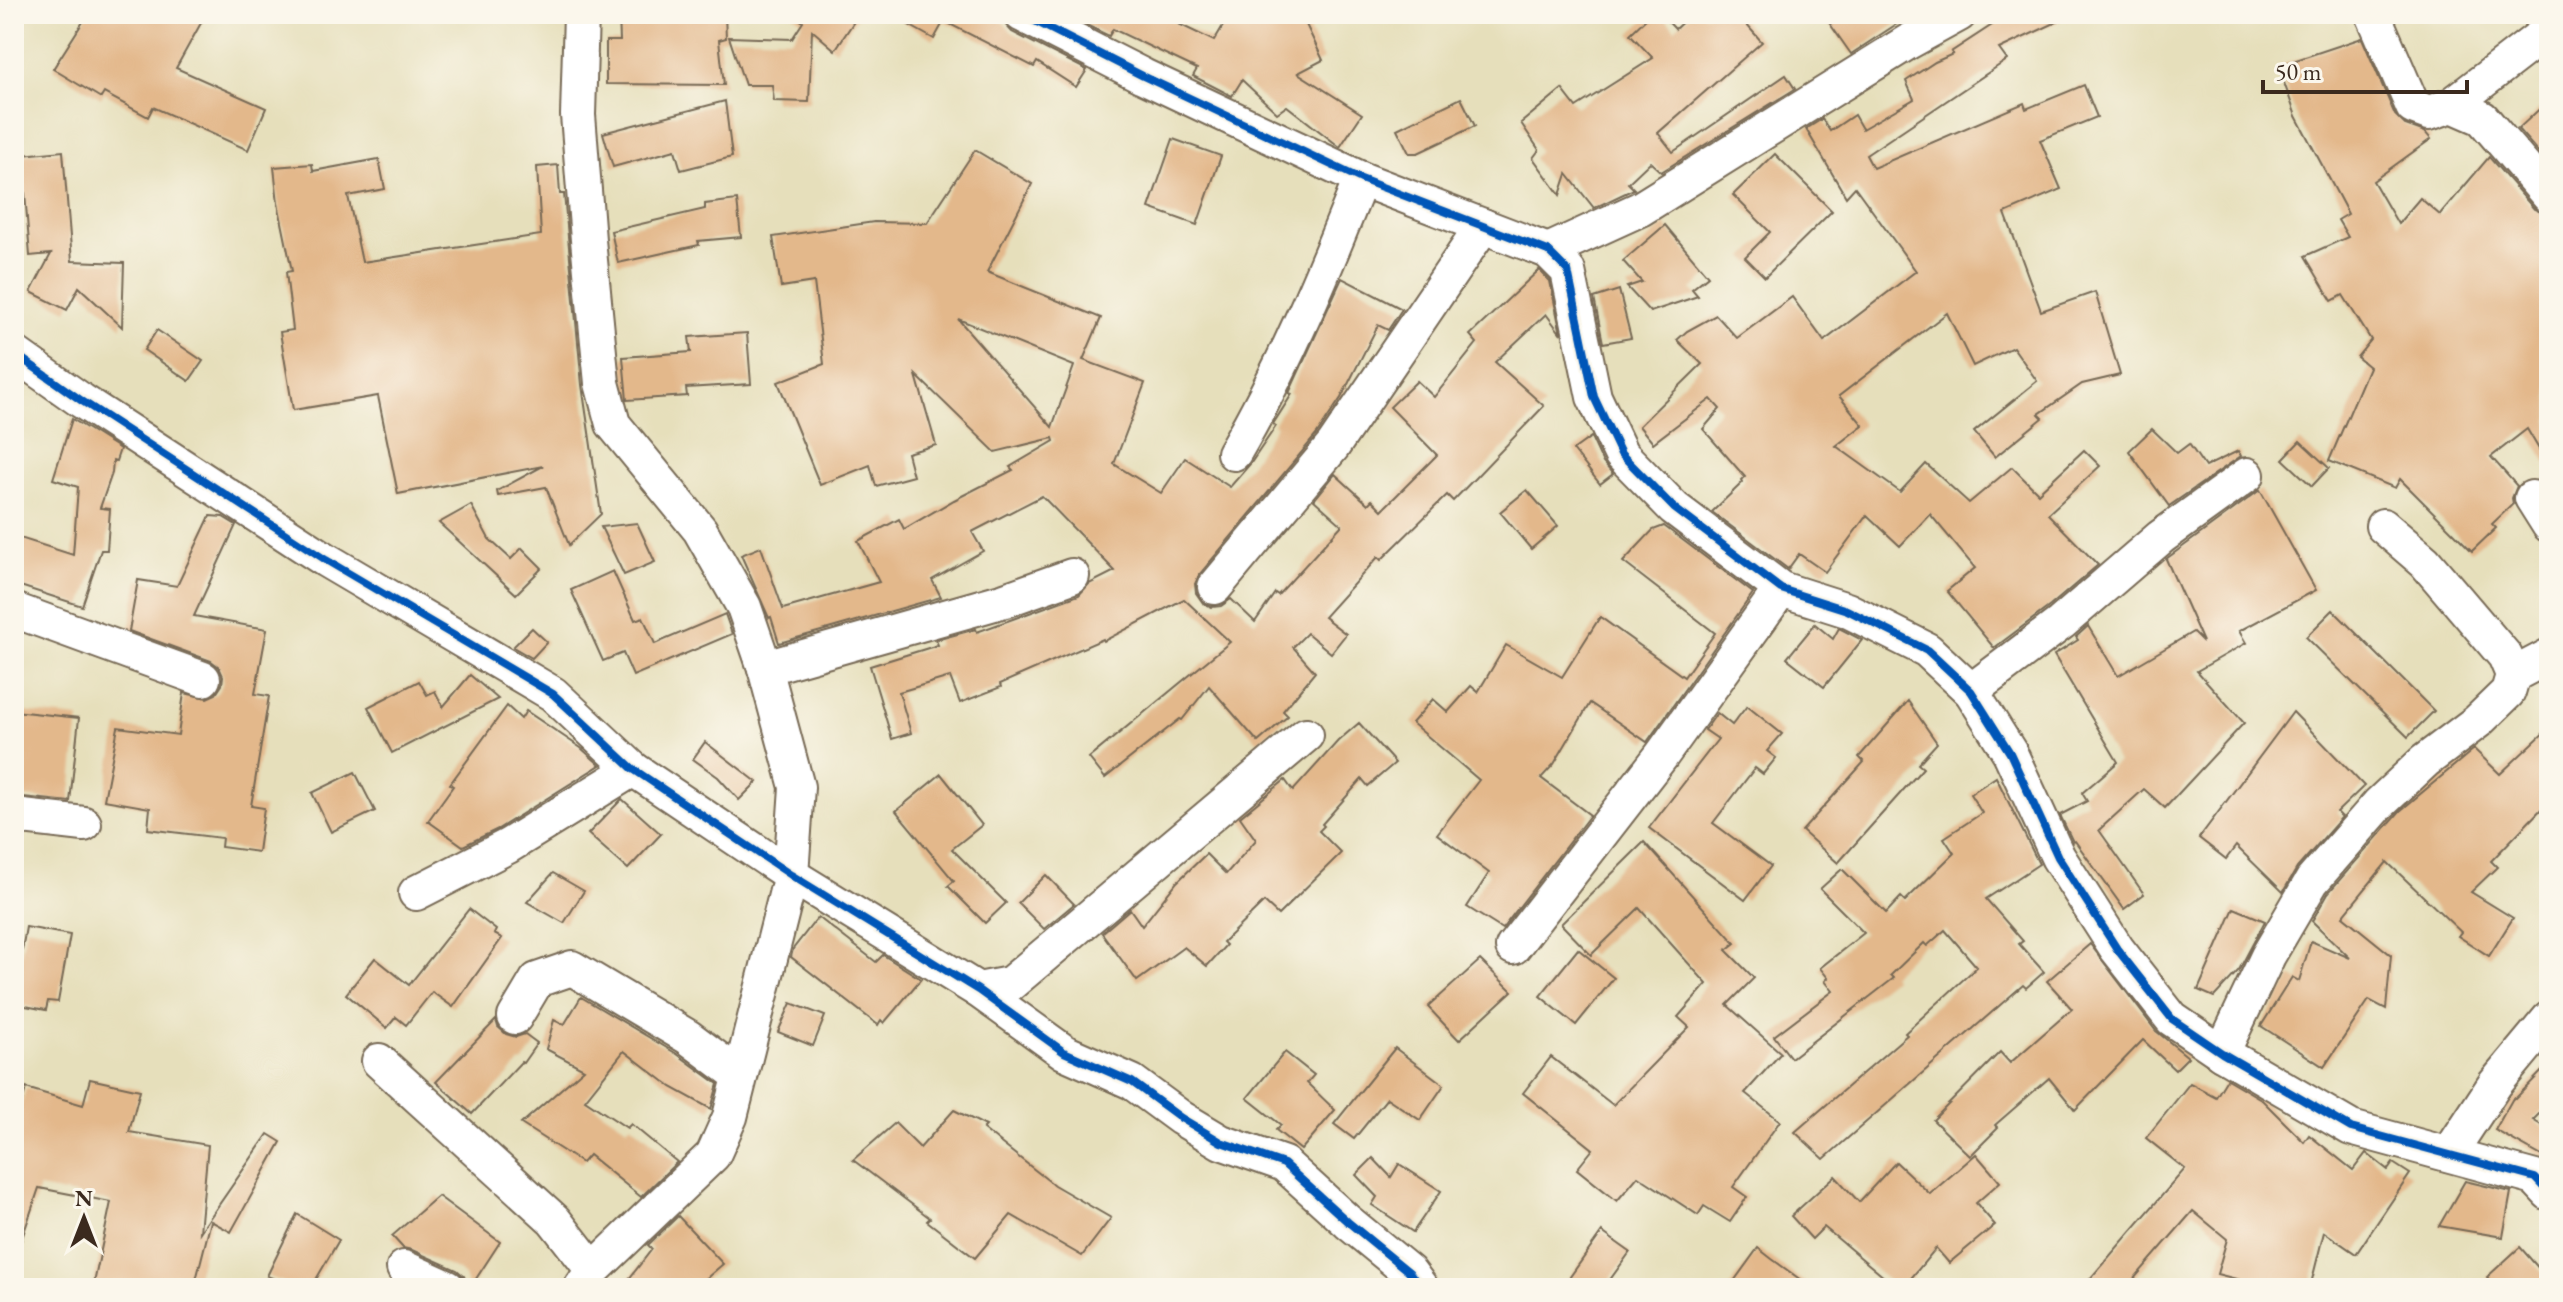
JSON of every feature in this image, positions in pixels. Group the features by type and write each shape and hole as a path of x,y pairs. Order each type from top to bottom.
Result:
{"street":[{"path":"379,1061 554,1220 587,1279 713,1155 730,1117 791,875 797,787 765,668 744,607 700,530 613,424 602,383 578,115 581,14"},
{"path":"1021,14 1143,76 1361,179 1548,251 1568,271 1594,397 1621,454 1674,508 1781,589 1847,610 1927,650 1971,691 2010,753 2058,857 2117,949 2172,1019 2222,1053 2351,1128 2535,1178 2549,1193"},
{"path":"1548,251 1640,209 1908,42 1959,14"},
{"path":"2373,14 2413,107 2429,113 2452,105 2549,30"},
{"path":"2452,105 2482,118 2549,196"},
{"path":"1234,453 1257,413 1337,239 1361,179"},
{"path":"1215,587 1333,446 1483,226"},
{"path":"14,353 82,401 326,560 553,694 633,769 791,875 978,990 1064,1052 1132,1082 1181,1118 1221,1142 1284,1164 1409,1272 1421,1288"},
{"path":"1971,691 2061,623 2161,537 2247,475"},
{"path":"2222,1053 2268,956 2312,881 2379,804 2508,692 2513,675 2505,656 2425,562 2383,526"},
{"path":"765,668 1005,600 1072,576"},
{"path":"1513,947 1662,755 1781,589"},
{"path":"14,610 203,679"},
{"path":"2513,675 2549,656"},
{"path":"978,990 1010,984 1306,735"},
{"path":"416,893 508,846 633,769"},
{"path":"14,816 84,824"},
{"path":"515,1017 537,980 572,968 688,1037 740,1076"},
{"path":"2449,1154 2495,1084 2549,1019"},
{"path":"404,1268 448,1288"}],"building":[{"path":"88,14 206,14 176,68 266,108 248,150 153,107 148,117 104,93 101,98 53,69"},
{"path":"619,14 725,14 726,38 719,40 724,85 606,84 606,41 620,41"},
{"path":"793,14 859,14 835,50 812,30 809,102 774,101 772,85 745,85 729,37 792,39 803,22"},
{"path":"889,14 986,14 1004,23 1012,32 1087,70 1076,87 1037,62 1034,67 944,21 934,39"},
{"path":"1081,14 1158,14 1214,41 1230,14 1301,14 1323,60 1298,73 1362,114 1340,147 1287,106 1277,113 1242,80 1232,96 1193,76 1197,69 1113,29 1109,36 1078,21"},
{"path":"1651,14 1661,14 1675,29 1691,14 1737,14 1762,42 1658,133 1673,152 1786,75 1795,89 1661,172 1650,162 1628,183 1634,189 1594,208 1567,174 1560,195 1533,158 1539,150 1521,123 1562,89 1576,107 1653,58 1630,34"},
{"path":"1823,14 1912,14 1851,54"},
{"path":"2009,14 2074,14 1999,49 2007,60 1866,155 1873,168 2024,103 2026,109 2084,85 2097,117 2040,140 2061,189 2005,213 2041,311 2095,292 2120,375 2082,384 2039,414 2043,418 1995,457 1974,432 2037,381 2013,347 1973,366 1947,313 1839,396 1863,425 1836,446 1900,492 1926,464 1969,503 2012,467 2038,493 2084,450 2100,466 2048,514 2098,565 1994,648 1947,591 1975,568 1930,514 1900,546 1867,515 1825,572 1799,554 1788,569 1712,512 1745,477 1703,429 1720,409 1711,399 1653,443 1639,426 1702,364 1677,340 1687,331 1716,315 1737,338 1792,297 1824,341 1916,271 1855,187 1846,197 1806,129 1822,119 1830,131 1854,115 1862,129 1914,99 1906,81 1953,54 1951,52"},
{"path":"2362,38 2395,115 2405,125 2425,132 2431,139 2373,181 2398,224 2420,198 2440,215 2489,157 2534,209 2549,215 2549,466 2527,429 2491,457 2517,486 2513,504 2492,524 2496,528 2472,551 2400,479 2395,488 2329,461 2369,367 2357,357 2371,340 2343,295 2332,301 2305,256 2348,237 2338,220 2348,214 2296,116 2278,66"},
{"path":"1461,98 1475,126 1418,153 1409,153 1397,129"},
{"path":"2549,100 2549,165 2518,129"},
{"path":"725,101 732,157 681,170 675,150 613,167 603,133"},
{"path":"1173,139 1221,156 1197,225 1149,208"},
{"path":"975,150 1032,184 987,272 1101,318 1083,360 1145,383 1114,464 1161,493 1185,458 1230,487 1251,463 1276,426 1273,424 1292,394 1289,393 1342,278 1402,309 1388,330 1378,325 1341,398 1317,434 1199,575 1195,584 1196,593 1203,603 1212,607 1221,606 1231,599 1255,622 1275,593 1278,595 1342,525 1314,500 1335,474 1368,504 1372,500 1382,510 1437,455 1390,407 1417,381 1434,397 1477,343 1470,335 1539,270 1550,281 1561,334 1546,314 1495,362 1544,406 1453,501 1447,495 1381,560 1378,557 1324,617 1346,634 1331,653 1307,633 1293,647 1315,672 1283,711 1288,716 1258,742 1209,686 1182,720 1105,778 1089,758 1230,642 1184,599 1104,641 960,703 950,677 899,692 911,733 892,739 870,666 938,645 936,640 976,629 977,632 1079,595 1089,584 1115,571 1042,496 972,532 983,551 932,580 941,597 779,643 771,617 741,555 761,547 783,609 879,582 858,541 899,519 904,529 1013,470 1010,467 1054,441 1053,438 995,452 916,375 936,445 907,453 913,476 876,486 870,465 820,485 778,382 824,364 814,282 781,287 773,237 874,222 927,223","holes":["958,319 1074,366 1052,427"]},
{"path":"63,151 72,261 124,263 122,327 79,287 67,310 31,292 51,254 30,256 22,155"},
{"path":"1775,154 1832,211 1765,277 1745,257 1770,232 1733,195"},
{"path":"379,159 385,189 348,196 362,262 541,235 537,167 558,165 560,194 564,194 582,385 601,514 569,545 546,487 498,496 497,491 543,466 398,494 378,396 293,410 280,332 293,330 286,272 292,271 274,167 312,164 313,171"},
{"path":"737,200 741,237 698,241 699,245 618,263 611,231 705,209 705,204"},
{"path":"1665,225 1708,276 1692,289 1698,296 1650,312 1627,287 1642,282 1623,261"},
{"path":"1619,290 1631,338 1603,343 1594,298"},
{"path":"157,330 203,361 189,381 144,350"},
{"path":"747,333 751,384 686,388 687,396 627,400 623,357 691,352 689,337"},
{"path":"72,419 120,449 116,461 113,460 112,473 100,508 110,509 107,550 101,550 82,606 14,584 14,536 73,555 78,487 53,479"},
{"path":"2152,429 2177,453 2189,444 2205,467 2238,451 2241,456 2169,506 2129,451"},
{"path":"1591,437 1603,463 1613,474 1600,484 1573,450"},
{"path":"2300,441 2329,468 2312,486 2283,459"},
{"path":"1527,490 1558,526 1531,549 1500,512"},
{"path":"2260,490 2316,590 2239,631 2246,643 2197,671 2244,723 2165,808 2144,789 2099,830 2144,894 2124,909 2073,842 2060,815 2087,801 2082,793 2118,762 2054,655 2078,640 2076,637 2088,626 2118,676 2193,632 2203,642 2166,559"},
{"path":"471,505 489,539 511,559 522,548 542,568 516,594 439,523"},
{"path":"210,516 223,517 236,525 194,616 267,629 255,694 269,696 251,806 264,808 258,852 221,847 222,838 148,829 150,808 104,800 118,727 178,735 184,693 207,698 216,694 222,685 223,676 219,667 211,661 129,631 138,580 177,586"},
{"path":"637,523 655,562 624,575 601,527"},
{"path":"1664,526 1753,593 1647,742 1590,703 1554,764 1541,778 1590,815 1502,929 1467,907 1489,873 1437,834 1479,780 1412,723 1433,699 1448,712 1471,686 1478,692 1506,645 1562,677 1600,617 1684,677 1715,633 1623,562 1653,530"},
{"path":"613,571 635,620 643,617 655,644 725,614 732,634 633,676 623,653 603,661 571,590"},
{"path":"2333,610 2434,711 2408,737 2306,637"},
{"path":"1815,624 1833,639 1839,628 1862,640 1824,687 1787,658"},
{"path":"532,628 547,642 532,658 513,647"},
{"path":"470,675 498,699 392,753 368,707 419,681 427,695 435,691 443,707"},
{"path":"1908,701 1937,743 1918,764 1923,768 1838,863 1802,831 1864,762 1859,757"},
{"path":"507,706 521,719 526,711 581,748 600,765 498,829 463,846 428,821 453,786 450,784"},
{"path":"1747,706 1782,734 1767,751 1776,758 1763,774 1755,768 1713,823 1771,866 1745,900 1649,828 1718,739 1705,730 1717,713 1732,725"},
{"path":"14,711 79,718 70,802 14,796"},
{"path":"2293,712 2364,786 2337,812 2342,817 2297,868 2283,892 2236,846 2226,859 2199,838"},
{"path":"1359,723 1395,763 1368,786 1362,779 1322,824 1324,826 1319,831 1341,853 1278,915 1264,902 1223,942 1226,945 1207,966 1184,947 1137,981 1102,933 1130,909 1142,926 1177,882 1206,854 1226,874 1256,840 1240,817 1285,780 1293,791 1338,741"},
{"path":"2549,728 2549,801 2491,861 2497,867 2471,892 2513,918 2489,956 2458,936 2461,932 2387,862 2343,916 2391,955 2386,1009 2369,1000 2324,1067 2261,1026 2292,977 2299,981 2311,941 2350,958 2312,921 2328,893 2400,811 2474,749 2500,774"},
{"path":"705,742 757,782 739,800 718,777 693,759"},
{"path":"355,772 375,811 331,832 312,793"},
{"path":"941,774 982,825 952,849 1006,903 985,923 948,886 954,881 896,811"},
{"path":"1996,777 2039,864 1986,899 2023,941 2019,944 2044,972 2026,988 2023,985 1824,1159 1795,1132 1907,1035 1905,1033 1977,967 1945,930 1927,946 1924,943 1891,975 1894,978 1791,1058 1774,1036 1833,991 1820,968 1864,933 1820,889 1842,869 1886,913 1901,897 1905,901 1954,853 1944,838 1982,813 1970,794"},
{"path":"622,799 661,834 628,869 588,834"},
{"path":"1644,842 1735,943 1726,950 1754,978 1727,1005 1781,1053 1745,1093 1780,1121 1733,1187 1747,1197 1730,1222 1704,1206 1698,1215 1638,1176 1617,1201 1577,1169 1593,1149 1523,1093 1551,1057 1613,1105 1689,1027 1678,1017 1707,984 1639,908 1591,955 1561,924"},
{"path":"553,873 584,891 564,923 527,902"},
{"path":"1046,875 1074,904 1044,929 1018,903"},
{"path":"2234,908 2265,921 2239,970 2214,997 2198,990"},
{"path":"469,909 502,938 453,1007 432,992 406,1025 396,1017 387,1028 346,994 375,958 409,985"},
{"path":"818,917 876,962 883,955 921,979 884,1023 881,1020 878,1025 791,957 793,949"},
{"path":"26,927 70,935 58,1002 48,1001 46,1010 20,1005 21,998 14,997"},
{"path":"2090,944 2156,1031 2188,1057 2175,1070 2143,1040 2075,1110 2049,1078 1995,1125 1998,1128 1970,1156 1933,1120 2000,1052 2010,1063 2072,1009 2047,981"},
{"path":"1578,949 1614,978 1576,1025 1540,996"},
{"path":"1480,960 1512,991 1459,1040 1428,1007"},
{"path":"581,997 677,1054 718,1084 711,1109 671,1087 624,1051 585,1100 627,1128 631,1124 677,1162 641,1197 589,1155 582,1163 521,1124 584,1069 546,1049 554,1020 564,1025"},
{"path":"791,1003 825,1016 813,1046 778,1032"},
{"path":"496,1020 498,1027 506,1034 516,1037 525,1034 537,1043 523,1063 472,1114 436,1082"},
{"path":"1395,1048 1444,1085 1420,1120 1387,1098 1354,1139 1334,1124"},
{"path":"1285,1052 1314,1075 1307,1083 1335,1110 1301,1150 1276,1130 1281,1125 1247,1098"},
{"path":"2549,1064 2549,1104 2533,1120 2549,1130 2549,1160 2495,1130 2513,1098"},
{"path":"90,1079 140,1090 129,1132 208,1145 200,1232 268,1134 281,1142 231,1232 211,1221 194,1288 93,1288 111,1202 39,1188 18,1250 14,1250 14,1130 26,1088 83,1105"},
{"path":"2227,1079 2261,1099 2304,1142 2309,1135 2353,1170 2366,1153 2388,1170 2393,1163 2410,1174 2356,1254 2324,1232 2310,1288 2271,1288 2217,1274 2227,1239 2193,1211 2126,1288 2082,1288 2185,1169 2146,1138 2190,1083 2216,1097"},
{"path":"954,1110 986,1126 983,1129 1054,1185 1111,1218 1082,1256 1011,1215 975,1258 927,1221 930,1218 853,1160 895,1123 920,1148"},
{"path":"1976,1154 2000,1182 1976,1203 1995,1225 1949,1263 1936,1248 1903,1288 1897,1288 1824,1227 1812,1239 1791,1216 1835,1176 1859,1202 1896,1162 1930,1194"},
{"path":"1373,1158 1391,1177 1399,1164 1441,1191 1413,1232 1372,1205 1377,1197 1356,1175"},
{"path":"2465,1181 2511,1192 2503,1237 2439,1226"},
{"path":"438,1196 500,1242 470,1288 457,1270 403,1248 392,1236"},
{"path":"297,1214 339,1240 311,1288 298,1288 267,1276"},
{"path":"678,1216 723,1264 695,1288 622,1288 652,1249 648,1245"},
{"path":"1602,1232 1630,1252 1604,1288 1562,1288"},
{"path":"2520,1247 2549,1280 2549,1288 2497,1288 2487,1277"},
{"path":"1758,1248 1772,1259 1812,1288 1729,1288"}],"cycle path":[{"path":"1021,14 1143,76 1361,179 1548,251 1568,271 1594,397 1621,454 1674,508 1781,589 1847,610 1927,650 1971,691 2010,753 2058,857 2117,949 2172,1019 2222,1053 2351,1128 2535,1178 2549,1193"},
{"path":"14,353 82,401 326,560 553,694 633,769 791,875 978,990 1064,1052 1132,1082 1181,1118 1221,1142 1284,1164 1409,1272 1421,1288"}]}
